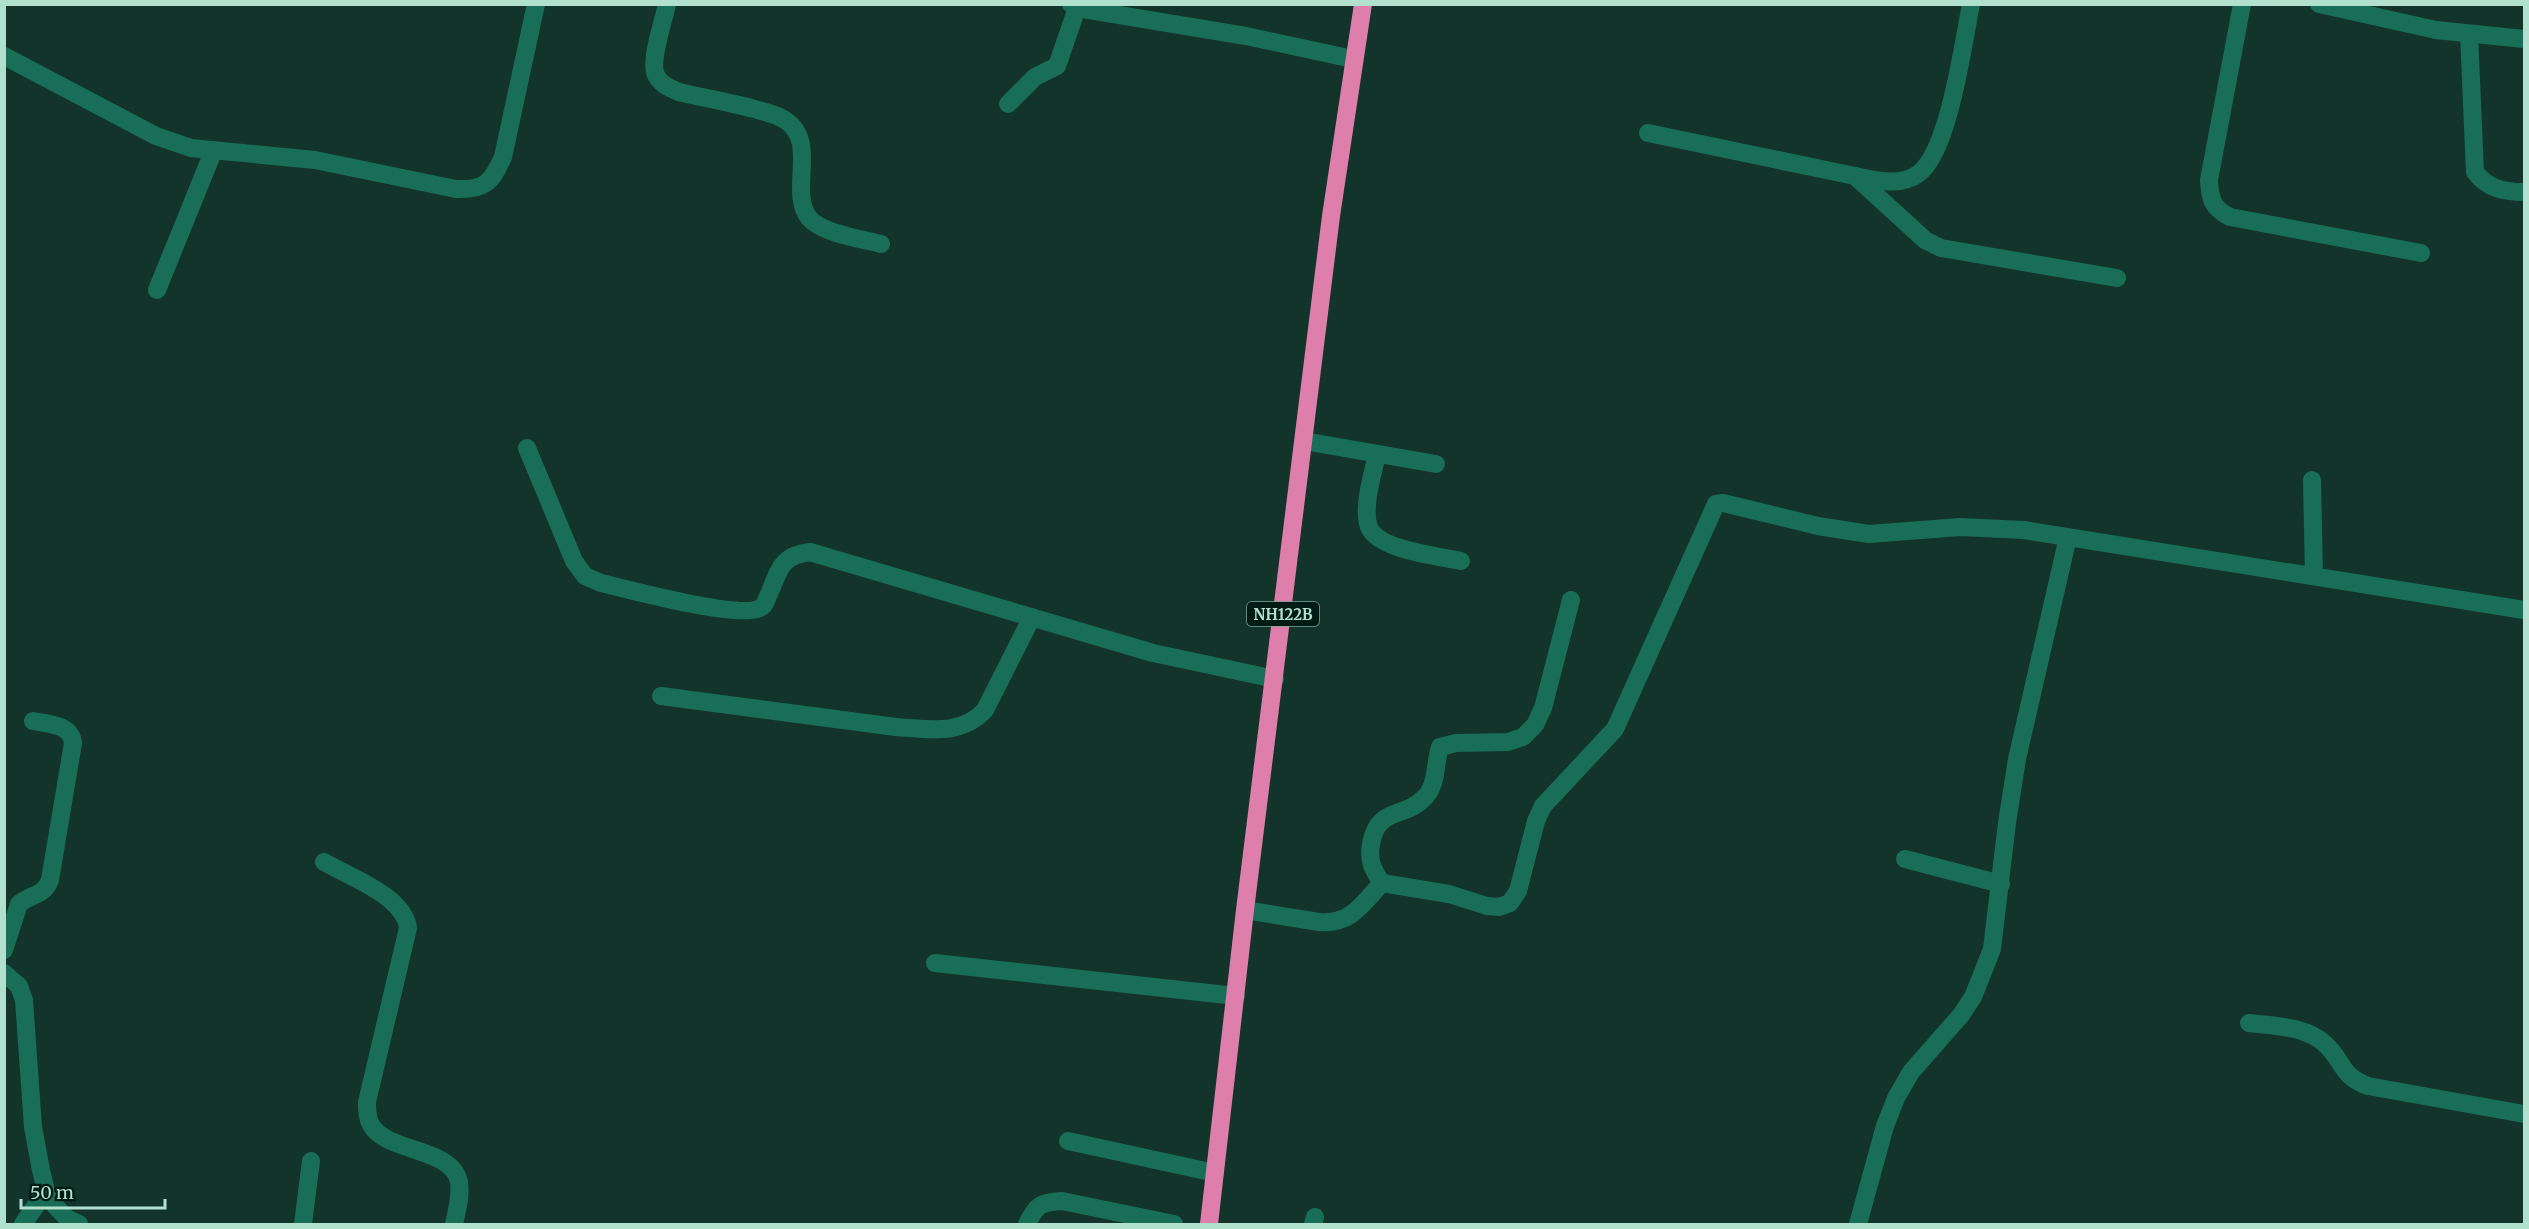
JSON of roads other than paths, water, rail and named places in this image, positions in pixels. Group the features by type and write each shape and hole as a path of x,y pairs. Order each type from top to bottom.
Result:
{"highway":[{"name":"NH122B","path":"1209,1224 1330,216 1363,4"}],"street":[{"path":"4,56 156,136 191,148 213,152 315,160 456,189 472,190 483,187 494,176 503,157 536,4"},
{"path":"667,4 655,57 655,74 664,85 679,92 784,119 798,131 802,149 802,203 809,218 826,230 881,244"},
{"path":"1647,133 1855,176 1902,181 1918,174 1933,159 1943,135 1971,4"},
{"path":"2242,4 2209,180 2210,199 2218,211 2230,217 2421,253"},
{"path":"2319,4 2389,21 2469,34 2524,39"},
{"path":"1008,104 1035,77 1057,66 1074,6 1257,38 1353,58"},
{"path":"2469,34 2475,172 2482,181 2495,189 2524,192"},
{"path":"157,290 213,152"},
{"path":"1855,176 1925,240 1941,248 2117,278"},
{"path":"1304,441 1436,464"},
{"path":"526,448 574,561 585,576 601,583 714,608 752,611 764,605 783,562 794,554 810,552 1153,653 1275,679"},
{"path":"1377,454 1367,511 1369,527 1377,539 1390,545 1461,561"},
{"path":"2312,480 2314,576"},
{"path":"1571,600 1543,708 1535,725 1523,737 1508,742 1456,743 1440,747 1436,758 1433,783 1428,794 1416,806 1385,818 1373,831 1370,862 1382,883 1449,894 1488,906 1499,907 1510,903 1518,891 1536,821 1543,806 1615,729 1716,504 1723,503 1818,526 1869,534 1960,526 2013,529 2524,610"},
{"path":"1858,1224 1885,1126 1896,1098 1911,1072 1961,1015 1973,997 1992,949 2017,759 2068,537"},
{"path":"661,696 896,727 961,728 975,720 985,710 1032,617"},
{"path":"4,950 19,904 47,889 73,743 72,736 67,730 33,721"},
{"path":"1905,859 2001,884"},
{"path":"324,862 393,901 406,918 408,928 367,1102 368,1115 372,1126 382,1136 444,1162 454,1170 459,1182 459,1197 454,1224"},
{"path":"1245,910 1330,923 1349,917 1382,883"},
{"path":"935,963 1236,996"},
{"path":"4,973 19,986 24,1000 33,1127 46,1191 56,1207 68,1219 80,1224"},
{"path":"2249,1023 2306,1032 2317,1037 2327,1046 2354,1081 2368,1086 2524,1114"},
{"path":"1068,1141 1215,1173"},
{"path":"303,1224 311,1161"},
{"path":"22,1224 46,1191"},
{"path":"1027,1224 1033,1211 1045,1202 1062,1201 1174,1224"}]}
